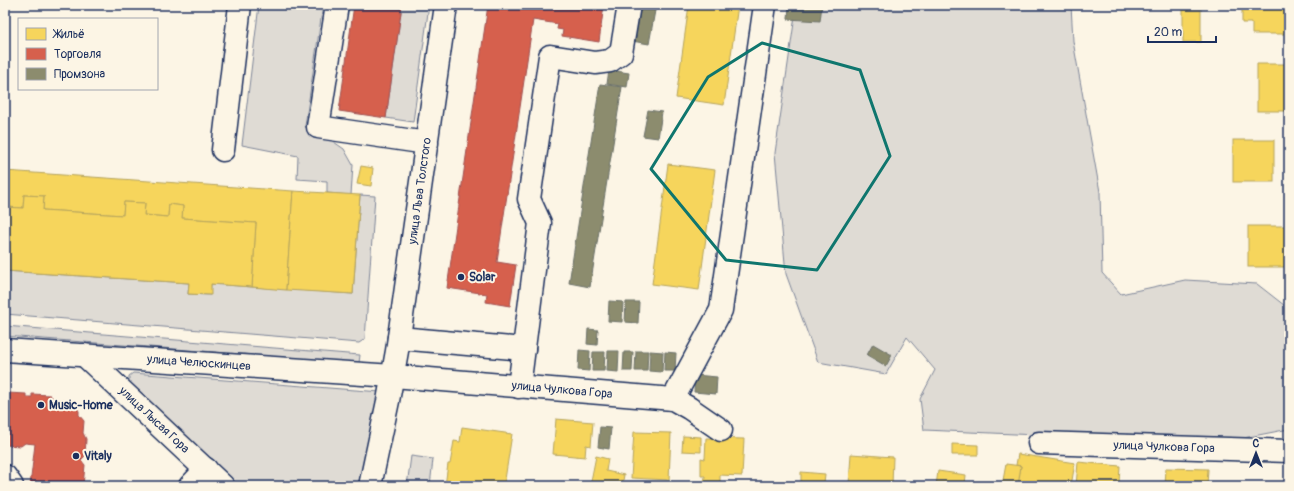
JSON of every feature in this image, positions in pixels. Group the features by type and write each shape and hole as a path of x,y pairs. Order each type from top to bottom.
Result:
{"street":[{"path":"223,150 240,5"},
{"path":"336,5 318,127 426,144"},
{"name":"улица Льва Толстого","path":"370,486 393,376 446,5"},
{"path":"519,386 540,223 528,199 550,56 596,63 610,61 621,53 629,5"},
{"path":"674,399 721,310 765,5"},
{"path":"399,338 524,349"},
{"name":"улица Челюскинцев","path":"5,350 393,376"},
{"name":"улица Лысая Гора","path":"84,356 223,486"},
{"name":"улица Чулкова Гора","path":"393,376 674,399 690,408 721,430"},
{"name":"улица Чулкова Гора","path":"1039,443 1289,451"},
{"path":"190,486 206,469"},
{"path":"5,476 12,486"}],"highlighted area":[{"path":"762,43 860,70 890,156 817,270 726,260 651,169 708,77"}],"shaded area":[{"path":"259,5 323,5 305,126 313,138 331,140 344,149 353,165 351,195 327,193 327,181 297,179 298,156 242,145"},
{"path":"402,5 429,5 413,122 386,118"},
{"path":"802,5 1071,5 1073,41 1100,192 1102,273 1121,294 1185,280 1257,284 1289,309 1289,429 1218,443 924,430 920,399 935,370 907,337 886,374 818,362 786,274 775,153 796,9"},
{"path":"360,195 375,196 365,339 359,343 5,314 5,271 189,283 188,294 210,295 211,284 353,294"},
{"path":"5,326 360,355 359,363 5,336"},
{"path":"133,373 381,392 361,486 237,486 129,382 129,376"},
{"path":"411,456 433,459 430,486 407,486"}],"building: Жильё":[{"path":"689,5 738,5 724,105 676,98"},
{"path":"1242,5 1289,5 1289,34 1252,34 1252,23 1242,23"},
{"path":"1183,10 1201,10 1201,42 1183,42"},
{"path":"1257,64 1289,64 1289,111 1257,111"},
{"path":"1233,140 1274,140 1274,182 1233,182"},
{"path":"668,164 715,170 699,290 652,284"},
{"path":"361,166 373,168 371,186 357,184"},
{"path":"5,171 293,191 286,290 252,287 256,223 182,218 183,206 169,204 168,217 144,215 145,203 124,202 123,215 43,210 44,196 24,195 23,208 5,207"},
{"path":"293,191 360,195 353,294 286,290"},
{"path":"24,195 44,196 43,210 123,215 124,202 145,203 144,215 168,217 169,204 183,206 182,218 256,223 252,287 211,284 211,295 188,294 189,283 5,271 5,207 23,208"},
{"path":"1248,226 1289,226 1289,267 1248,267"},
{"path":"556,419 593,422 591,446 586,445 585,457 553,454"},
{"path":"462,427 512,434 504,486 445,486 448,464 450,464 454,441 460,442"},
{"path":"634,432 671,433 669,480 631,478"},
{"path":"683,436 701,437 701,452 682,451"},
{"path":"706,438 744,439 742,476 720,475 720,486 704,486 705,476 701,476 701,458 705,459"},
{"path":"952,444 978,445 978,455 952,455"},
{"path":"851,454 893,457 892,486 862,486 849,484"},
{"path":"1018,454 1075,463 1071,486 1043,486 1018,482 1021,466 1016,465"},
{"path":"596,456 608,459 606,471 624,475 622,486 590,486"},
{"path":"1078,462 1120,466 1119,483 1124,484 1123,486 1076,486"},
{"path":"1006,464 1021,466 1018,486 1002,486"},
{"path":"1166,468 1208,469 1207,486 1165,486"},
{"path":"938,471 966,475 965,485 975,486 936,486"},
{"path":"801,472 825,474 824,483 838,483 837,486 801,486"}],"building: Торговля":[{"path":"354,5 402,5 386,118 339,111"},
{"path":"488,5 604,5 599,42 562,36 563,30 557,29 558,24 533,20 497,262 516,265 510,306 486,302 487,294 447,288"},
{"path":"8,393 26,394 26,397 32,397 32,394 50,395 54,399 63,400 70,406 75,405 79,411 79,415 84,421 83,433 86,439 85,456 81,460 85,465 83,486 30,486 35,444 25,443 21,446 5,445 5,396"}],"building: Промзона":[{"path":"639,5 656,5 649,44 632,41"},
{"path":"789,5 822,5 820,21 788,19"},
{"path":"609,70 629,73 627,87 607,84"},
{"path":"600,84 622,87 590,287 569,283"},
{"path":"648,110 662,112 658,138 643,136"},
{"path":"609,301 623,302 622,322 608,321"},
{"path":"626,302 639,302 638,323 625,322"},
{"path":"588,329 598,330 597,345 587,344"},
{"path":"873,344 892,355 886,366 867,355"},
{"path":"579,350 590,351 589,371 578,370"},
{"path":"608,351 619,351 618,372 607,371"},
{"path":"636,351 648,351 647,371 635,371"},
{"path":"650,351 663,352 662,372 649,371"},
{"path":"593,352 605,352 604,371 592,371"},
{"path":"624,352 633,352 632,371 623,371"},
{"path":"665,352 676,353 675,371 664,371"},
{"path":"695,375 717,377 716,394 694,392"},
{"path":"600,427 611,428 609,449 598,447"}],"place":[{"name":"Solar","path":"461,277"},
{"name":"Music-Home","path":"41,405"},
{"name":"Vitaly","path":"76,456"}]}
